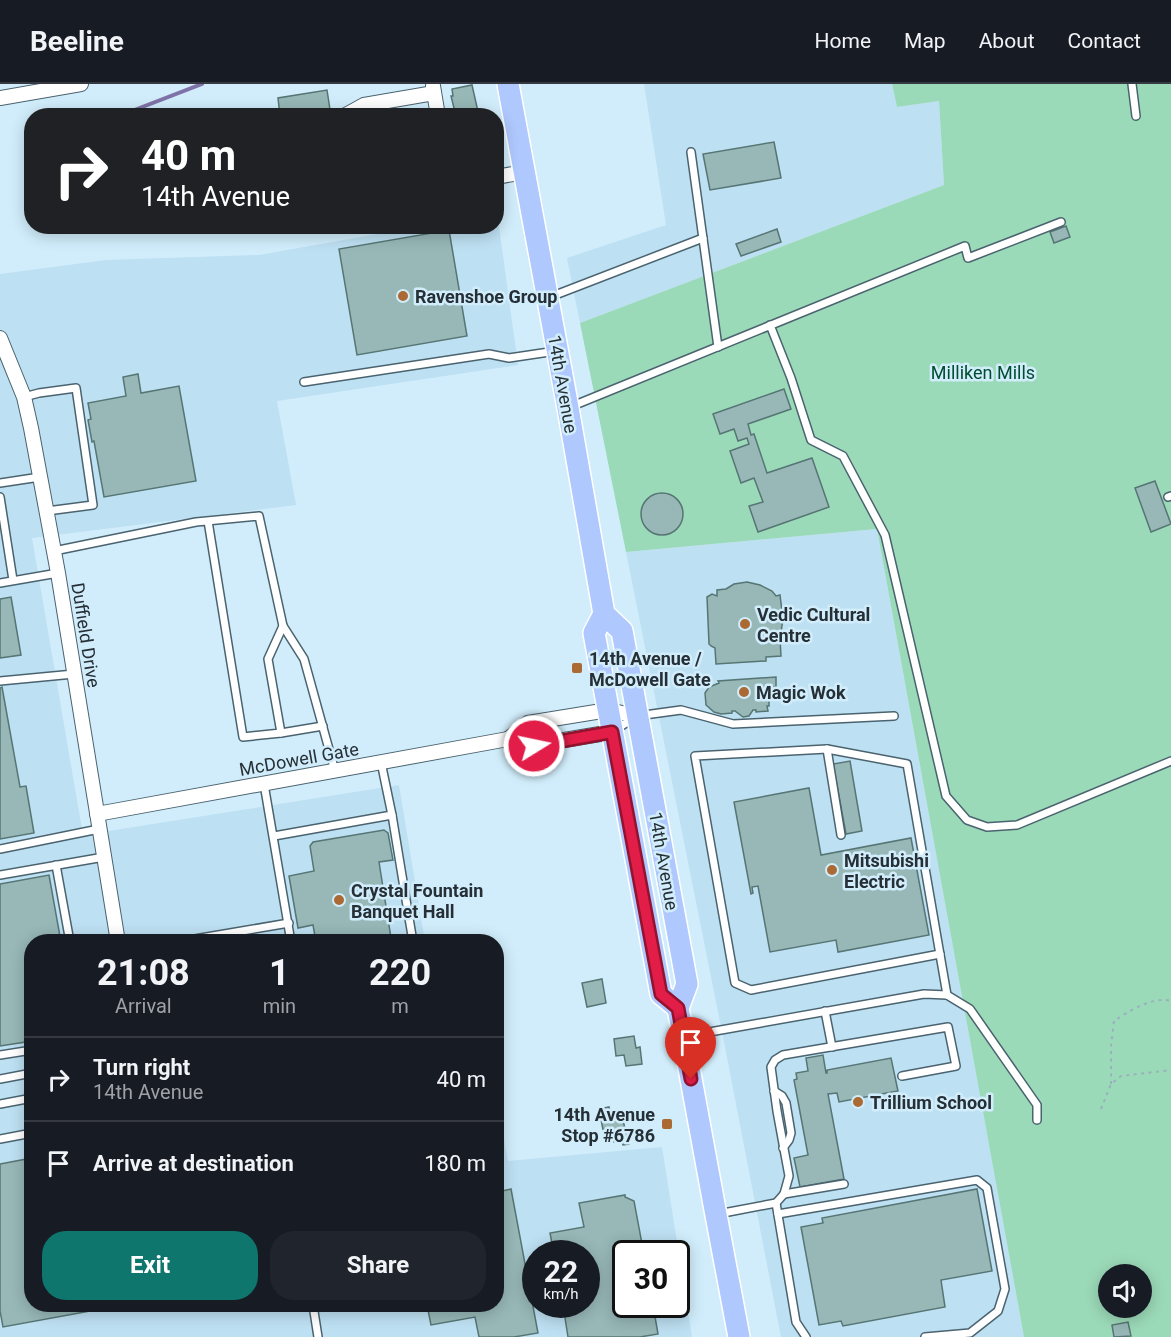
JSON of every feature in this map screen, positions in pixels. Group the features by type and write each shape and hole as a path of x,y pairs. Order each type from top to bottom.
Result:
{"main road":[{"name":"14th Avenue","path":"508,84 604,614 622,631 638,716 687,984 678,1008 740,1337"},
{"name":"14th Avenue","path":"604,614 594,633 661,994 678,1008"}],"street":[{"path":"0,98 81,84"},
{"path":"359,108 433,88 437,108"},
{"path":"504,176 524,172"},
{"name":"Duffield Drive","path":"0,338 5,365 24,397 40,477 58,573 117,934"},
{"name":"McDowell Gate","path":"508,739 528,723 608,710 638,716"},
{"name":"McDowell Gate","path":"97,814 508,739 534,746 612,732"}],"lane":[{"path":"1132,84 1136,116"},
{"path":"691,152 718,347"},
{"path":"568,408 965,246 968,258 1061,222"},
{"path":"548,297 703,238"},
{"path":"770,325 791,378 811,440 843,456 885,536 946,796 967,820 987,827 1017,825 1171,761"},
{"path":"304,382 489,354 509,358 557,351"},
{"path":"24,397 76,388 93,505 46,512"},
{"path":"0,483 40,477"},
{"path":"0,497 13,580"},
{"path":"54,550 208,521 259,516 283,626 304,659 334,771"},
{"path":"208,521 243,737 323,726"},
{"path":"0,583 58,573"},
{"path":"281,733 268,658 283,626"},
{"path":"0,681 74,674"},
{"path":"612,732 638,716 681,710 733,724 894,716"},
{"path":"827,748 841,835"},
{"path":"940,954 751,990 735,983 695,756 827,748 907,764 940,954 947,995"},
{"path":"381,762 412,934"},
{"path":"264,784 290,934"},
{"path":"274,836 392,815"},
{"path":"0,849 99,829"},
{"path":"0,875 104,857"},
{"path":"56,865 69,934"},
{"path":"224,934 289,923"},
{"path":"683,1037 924,994 947,995 970,1009 1037,1105 1037,1120"},
{"path":"825,1011 832,1047"},
{"path":"716,1215 776,1203 784,1194 789,1176 771,1067 775,1060 783,1055 948,1027 956,1066 902,1076"},
{"path":"0,1055 24,1051"},
{"path":"0,1079 24,1074"},
{"path":"0,1104 24,1100"},
{"path":"0,1139 24,1134"},
{"path":"778,1214 977,1180 987,1188 1005,1289 998,1311 970,1333 925,1337"},
{"path":"784,1194 844,1184"},
{"path":"776,1203 796,1322 806,1337"},
{"path":"313,1312 318,1337"}],"path":[{"path":"1101,1109 1111,1084 1111,1046 1114,1021 1133,1008 1164,999 1171,1001"},
{"path":"1111,1084 1121,1076 1171,1070"}],"shaded area":[{"path":"644,84 892,84 897,107 939,101 944,185 580,323 567,258 666,225"},
{"path":"378,234 500,234 518,365 277,401 296,505 32,538 83,835 399,785 424,934 24,934 24,1312 504,1312 504,1139 508,1161 662,1147 677,1240 612,1240 612,1318 689,1318 692,1337 0,1337 0,274 106,260 259,255"},
{"path":"877,529 1024,1337 781,1337 626,552"}],"green space":[{"name":"Milliken Mills","path":"892,84 1171,84 1171,1337 1024,1337 877,529 626,552 580,323 944,185 939,101 897,107"}],"building":[{"path":"472,85 477,108 454,108 452,89"},
{"path":"327,90 330,108 279,108 278,98"},
{"path":"774,142 781,178 710,190 703,154"},
{"path":"1066,226 1070,237 1054,243 1050,232"},
{"path":"777,229 781,242 741,256 736,244"},
{"path":"426,234 450,234 467,336 357,355 339,249"},
{"path":"138,374 141,393 179,386 196,481 104,497 88,420 91,419 88,403 126,396 123,377"},
{"path":"784,389 791,409 748,424 751,435 754,434 767,473 812,458 829,507 758,532 749,506 763,502 754,478 741,483 730,451 749,444 747,438 738,441 734,429 720,434 713,414"},
{"path":"1155,481 1171,524 1151,532 1135,488"},
{"path":"662,493 677,499 683,514 677,529 662,535 647,529 641,514 647,499"},
{"name":"Vedic Cultural Centre","path":"747,582 760,585 772,591 776,596 780,595 783,619 780,639 781,656 766,657 766,661 716,664 715,648 709,644 707,597 712,594 717,596 717,590"},
{"path":"11,597 21,655 0,658 0,599"},
{"path":"776,677 776,687 766,688 767,695 769,695 768,711 753,710 749,716 743,717 735,711 721,714 714,712 706,705 705,693 709,687 719,683 718,681"},
{"path":"2,687 20,787 26,786 34,833 0,839 0,688"},
{"path":"850,761 862,831 846,834 833,764"},
{"name":"Mitsubishi Electric","path":"809,788 821,855 911,838 929,935 838,952 836,940 770,952 758,886 752,887 753,893 751,894 734,802"},
{"name":"Crystal Fountain Banquet Hall","path":"384,830 388,833 393,860 379,862 390,934 315,934 313,925 298,928 289,876 314,871 310,846 313,842"},
{"path":"49,875 60,934 24,934 24,1042 0,1046 0,884"},
{"path":"602,979 606,1003 587,1007 582,983"},
{"path":"634,1036 636,1048 640,1047 642,1064 626,1066 624,1055 616,1056 614,1039"},
{"path":"823,1055 826,1073 827,1070 891,1058 898,1091 839,1102 837,1093 828,1094 844,1179 800,1187 794,1158 808,1155 794,1080 797,1079 796,1073 808,1071 806,1058"},
{"path":"609,1107 610,1112 621,1110 625,1129 629,1128 631,1139 629,1144 623,1145 622,1141 614,1142 612,1133 604,1135 599,1109"},
{"path":"24,1160 24,1312 85,1312 3,1327 0,1311 0,1164"},
{"path":"511,1189 522,1248 522,1318 535,1318 538,1333 514,1337 479,1337 475,1317 431,1325 428,1312 504,1312 504,1191"},
{"path":"977,1189 992,1271 941,1280 945,1307 843,1326 841,1321 819,1325 801,1227 823,1223 822,1218"},
{"path":"625,1195 634,1201 641,1240 612,1240 612,1318 655,1318 658,1334 640,1337 568,1337 565,1318 600,1318 600,1240 551,1240 550,1233 584,1227 579,1203"},
{"path":"1128,1322 1131,1336 1114,1337 1112,1325"}],"waterway":[{"path":"140,108 202,84"}],"place":[{"name":"Ravenshoe Group","path":"403,296"},
{"name":"Vedic Cultural Centre","path":"745,624"},
{"name":"14th Avenue / McDowell Gate","path":"577,668"},
{"name":"Magic Wok","path":"744,692"},
{"name":"Mitsubishi Electric","path":"832,870"},
{"name":"Crystal Fountain Banquet Hall","path":"339,900"},
{"name":"Trillium School","path":"858,1102"},
{"name":"14th Avenue Stop #6786","path":"667,1124"}],"route":[{"path":"534,746 612,732 661,994 678,1008 691,1079"}]}
